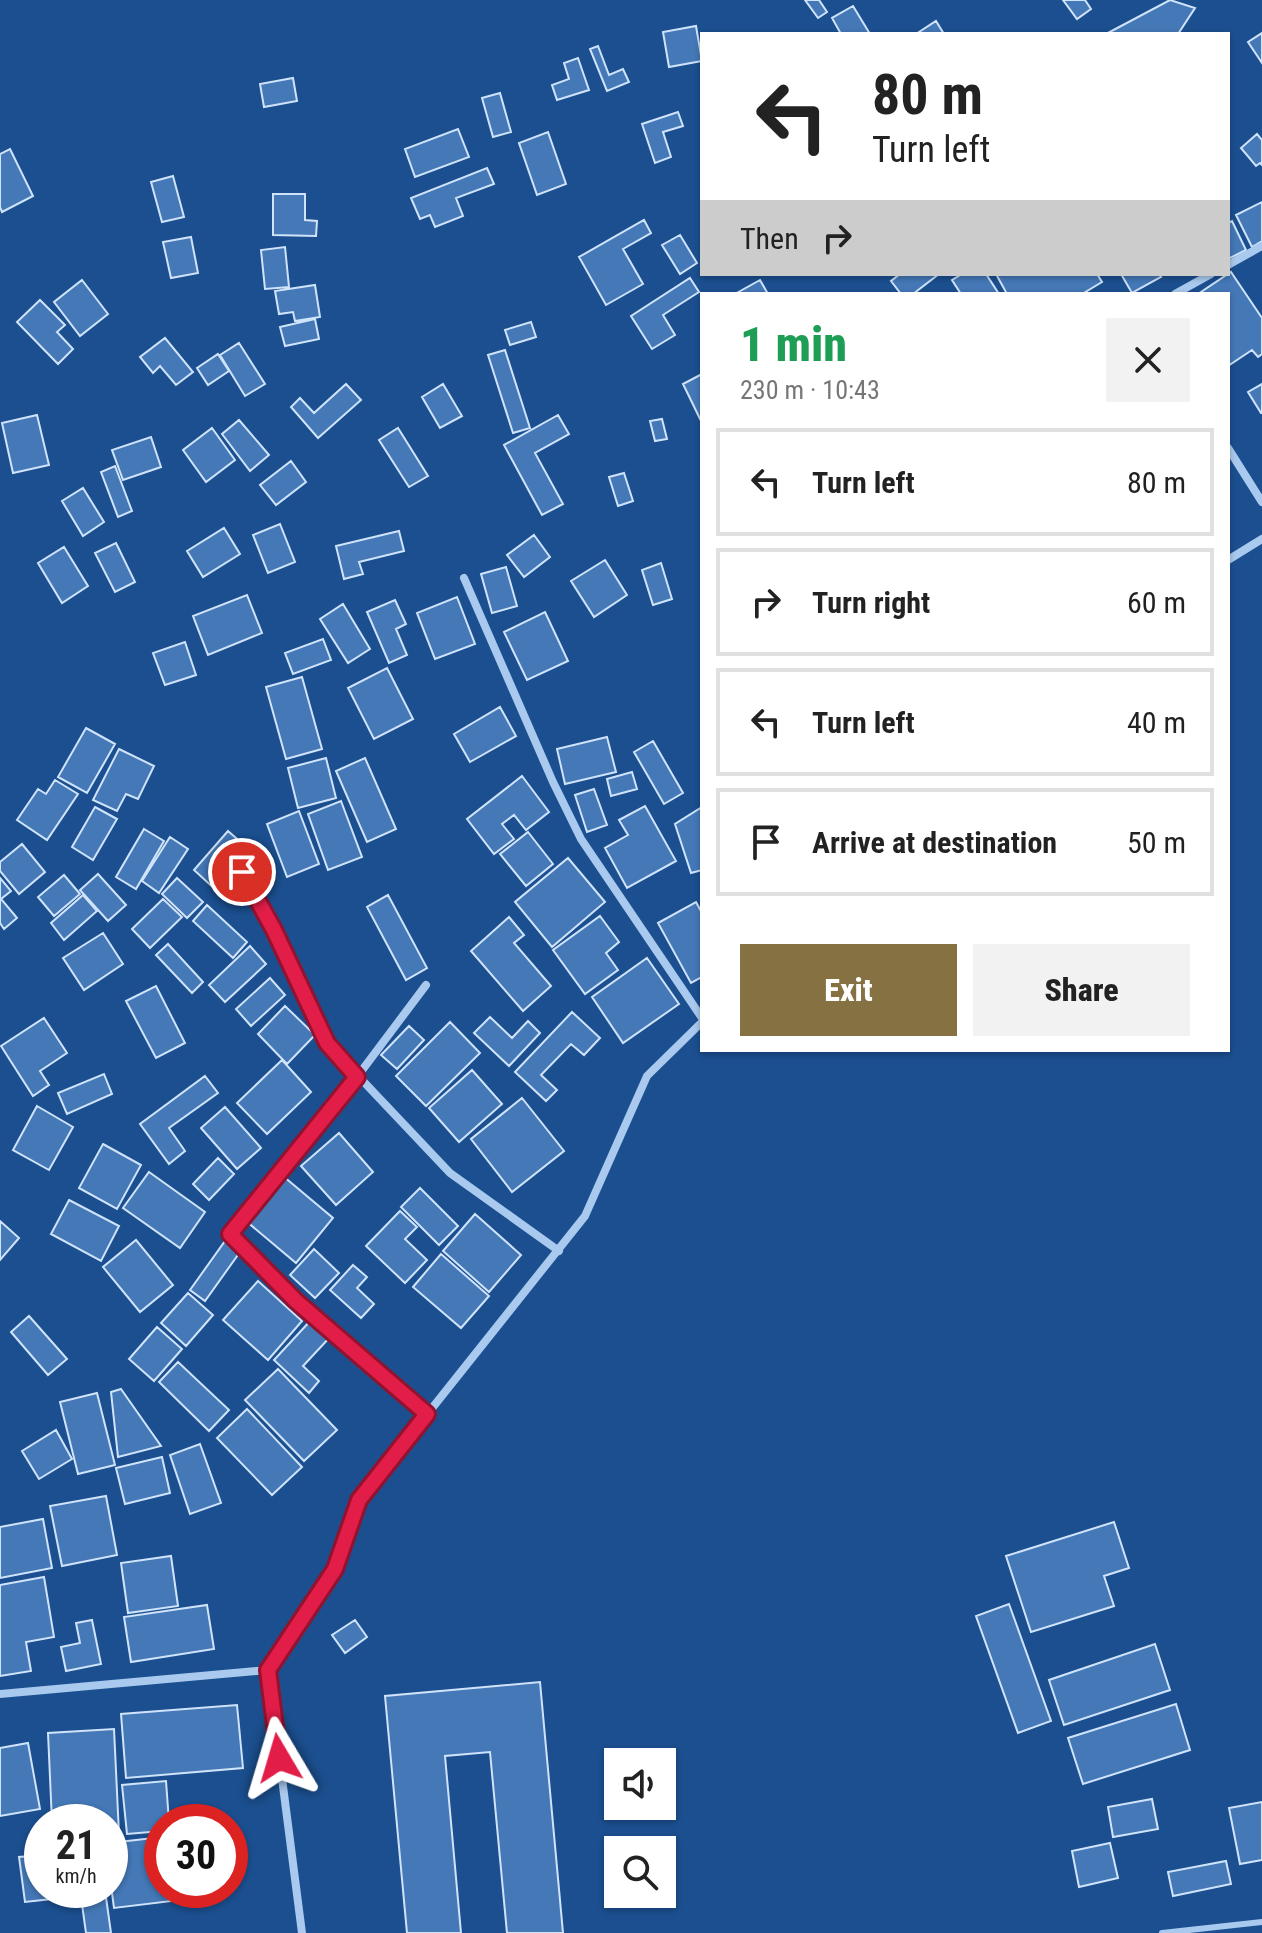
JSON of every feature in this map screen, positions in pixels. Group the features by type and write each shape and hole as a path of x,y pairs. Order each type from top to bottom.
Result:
{"street":[{"path":"1230,264 1262,246"},
{"path":"1179,292 1207,276"},
{"path":"1230,451 1262,502"},
{"path":"1230,559 1262,539"},
{"path":"464,578 581,839 700,1017"},
{"path":"242,872 274,930 327,1043 450,1173 559,1251"},
{"path":"426,985 357,1077 230,1234 296,1301 427,1414"},
{"path":"302,1933 268,1670 335,1569 359,1500 585,1216 647,1076 700,1022"},
{"path":"0,1694 268,1670"}],"lane":[{"path":"1162,1933 1262,1922"}],"building":[{"path":"805,0 819,0 827,12 818,18"},
{"path":"1063,0 1085,0 1091,9 1077,19"},
{"path":"1170,0 1195,8 1179,32 1110,32"},
{"path":"853,6 869,32 840,32 832,18"},
{"path":"936,21 943,32 919,32"},
{"path":"696,26 700,61 669,67 663,32"},
{"path":"1262,33 1262,63 1248,42"},
{"path":"598,46 609,75 623,69 629,82 607,91 590,49"},
{"path":"578,58 589,90 557,100 552,85 569,79 564,63"},
{"path":"293,78 297,101 264,107 260,84"},
{"path":"500,93 511,132 493,137 482,98"},
{"path":"678,112 683,126 663,132 671,157 655,163 642,124"},
{"path":"458,129 469,157 415,177 405,149"},
{"path":"548,132 566,184 537,195 519,143"},
{"path":"1257,134 1262,140 1262,165 1256,166 1241,148"},
{"path":"10,149 33,196 2,212 0,154"},
{"path":"487,168 494,184 456,198 463,216 435,227 430,215 420,219 411,198"},
{"path":"173,176 184,217 162,222 151,182"},
{"path":"273,194 305,194 305,220 317,221 316,236 273,235"},
{"path":"1262,202 1262,241 1252,247 1236,215"},
{"path":"644,220 651,233 623,249 643,284 606,305 579,257"},
{"path":"1230,222 1246,250 1230,258"},
{"path":"680,235 697,263 680,274 662,245"},
{"path":"191,237 198,273 171,278 163,242"},
{"path":"285,247 289,287 265,289 261,250"},
{"path":"1230,273 1262,318 1262,354 1258,357 1252,350 1230,365 1230,292 1201,292 1225,276 1230,276"},
{"path":"897,276 936,276 916,292 899,292 891,281"},
{"path":"959,276 987,276 998,292 960,292 952,280"},
{"path":"997,276 1098,276 1102,282 1085,292 1006,292"},
{"path":"1122,276 1161,277 1134,292"},
{"path":"690,278 699,292 663,315 675,335 652,349 631,316"},
{"path":"82,280 108,314 80,336 54,302"},
{"path":"760,280 767,292 739,292"},
{"path":"315,285 320,317 295,321 293,312 279,314 275,291"},
{"path":"40,300 65,325 57,332 73,349 58,364 17,322"},
{"path":"315,319 319,339 285,346 280,327"},
{"path":"531,322 536,337 510,345 505,330"},
{"path":"165,338 193,372 176,385 160,366 153,373 140,357"},
{"path":"239,343 265,384 245,396 220,355"},
{"path":"505,350 530,428 513,433 488,355"},
{"path":"218,354 229,371 208,385 197,368"},
{"path":"700,375 700,419 683,384"},
{"path":"346,384 361,400 318,438 291,407 300,398 314,413"},
{"path":"443,384 462,416 440,428 422,397"},
{"path":"1262,384 1262,413 1261,413 1248,392"},
{"path":"37,415 49,465 13,473 2,423"},
{"path":"558,415 569,434 535,453 563,504 542,515 504,445"},
{"path":"662,419 667,439 655,441 650,421"},
{"path":"239,420 269,455 250,471 222,434"},
{"path":"212,428 235,460 206,482 183,450"},
{"path":"398,428 428,476 409,487 379,440"},
{"path":"151,437 161,467 123,480 112,450"},
{"path":"291,461 306,482 276,505 260,485"},
{"path":"115,466 132,511 118,517 101,472"},
{"path":"624,473 633,501 618,506 609,477"},
{"path":"83,488 104,522 83,536 62,501"},
{"path":"280,524 295,562 268,573 253,535"},
{"path":"224,528 240,554 203,577 187,551"},
{"path":"399,531 404,551 359,562 363,574 344,579 336,546"},
{"path":"534,535 550,557 524,577 507,555"},
{"path":"116,543 135,582 115,592 95,553"},
{"path":"64,547 88,586 62,603 38,563"},
{"path":"605,560 627,595 594,617 571,581"},
{"path":"661,563 672,599 653,605 642,570"},
{"path":"506,567 517,606 492,613 481,574"},
{"path":"247,595 262,633 208,655 193,616"},
{"path":"457,597 475,644 435,659 417,613"},
{"path":"395,600 406,624 396,629 407,655 389,663 367,612"},
{"path":"343,604 370,649 348,663 320,619"},
{"path":"545,612 568,661 527,680 504,632"},
{"path":"323,639 331,660 293,674 285,653"},
{"path":"185,642 196,675 165,685 153,653"},
{"path":"387,668 413,719 374,739 348,688"},
{"path":"302,677 322,749 286,759 266,687"},
{"path":"500,707 516,736 470,762 454,734"},
{"path":"86,728 115,744 87,793 58,777"},
{"path":"607,737 616,772 565,784 557,749"},
{"path":"653,741 683,793 664,804 634,752"},
{"path":"119,749 154,766 138,799 126,794 117,811 93,800"},
{"path":"326,758 336,798 298,808 288,768"},
{"path":"365,758 396,829 367,842 336,771"},
{"path":"632,772 637,789 611,796 607,779"},
{"path":"522,776 549,812 526,830 514,815 502,824 514,839 494,854 467,819"},
{"path":"55,780 78,794 47,840 17,820 38,789 46,794"},
{"path":"594,789 607,825 587,832 575,795"},
{"path":"341,801 362,857 328,870 308,814"},
{"path":"645,806 676,861 627,888 605,848 628,835 619,820"},
{"path":"95,807 117,819 93,860 72,847"},
{"path":"700,808 700,871 691,873 675,824"},
{"path":"299,811 319,864 287,877 267,824"},
{"path":"144,829 164,841 136,889 116,877"},
{"path":"228,831 251,851 217,891 194,870"},
{"path":"528,832 553,864 526,886 500,854"},
{"path":"170,837 188,849 159,893 142,881"},
{"path":"22,844 45,872 19,894 0,871 0,862"},
{"path":"568,858 605,902 552,947 515,902"},
{"path":"98,874 126,905 108,921 80,890"},
{"path":"64,875 80,894 54,916 38,897"},
{"path":"0,878 11,891 1,899 17,918 4,929 0,923"},
{"path":"177,878 203,902 187,918 162,894"},
{"path":"83,895 97,911 64,940 51,923"},
{"path":"388,895 427,968 406,980 367,907"},
{"path":"163,899 182,917 150,948 132,929"},
{"path":"696,902 700,909 700,978 691,983 658,923"},
{"path":"207,905 247,942 233,958 193,921"},
{"path":"600,916 619,942 606,953 618,970 585,994 553,950"},
{"path":"509,917 524,935 514,943 551,986 523,1011 471,951"},
{"path":"103,933 123,964 84,990 63,958"},
{"path":"168,944 203,982 192,993 156,955"},
{"path":"250,946 266,964 225,1002 209,985"},
{"path":"647,958 679,1004 623,1043 592,997"},
{"path":"270,978 285,995 251,1026 236,1009"},
{"path":"156,986 185,1043 156,1058 126,1001"},
{"path":"285,1006 315,1035 287,1064 258,1034"},
{"path":"572,1012 600,1038 584,1055 571,1044 541,1075 557,1090 546,1101 515,1072"},
{"path":"490,1017 512,1038 528,1021 540,1033 509,1066 474,1033"},
{"path":"44,1018 67,1053 40,1071 49,1085 33,1096 1,1046"},
{"path":"450,1022 480,1053 426,1106 396,1076"},
{"path":"409,1026 424,1040 397,1069 381,1055"},
{"path":"282,1060 311,1092 267,1134 237,1103"},
{"path":"472,1070 502,1104 459,1142 429,1108"},
{"path":"104,1074 112,1094 67,1114 58,1093"},
{"path":"205,1076 218,1093 169,1128 185,1151 169,1164 140,1124"},
{"path":"522,1098 564,1151 512,1192 471,1139"},
{"path":"37,1106 73,1127 49,1170 13,1150"},
{"path":"225,1107 261,1148 237,1169 201,1128"},
{"path":"339,1133 373,1172 336,1205 301,1166"},
{"path":"103,1144 141,1165 117,1209 79,1188"},
{"path":"218,1158 234,1174 209,1200 193,1184"},
{"path":"149,1172 205,1212 180,1248 123,1208"},
{"path":"283,1176 333,1218 296,1263 246,1221"},
{"path":"420,1188 458,1226 439,1245 401,1207"},
{"path":"69,1200 119,1226 101,1261 51,1234"},
{"path":"400,1211 417,1227 405,1239 427,1260 405,1283 366,1246"},
{"path":"475,1214 521,1255 489,1292 443,1251"},
{"path":"0,1221 19,1238 0,1260"},
{"path":"136,1240 173,1285 140,1312 103,1267"},
{"path":"225,1241 240,1252 205,1301 190,1290"},
{"path":"314,1249 339,1273 315,1298 290,1275"},
{"path":"441,1254 489,1296 461,1328 413,1287"},
{"path":"353,1265 367,1277 357,1288 374,1304 361,1318 330,1290"},
{"path":"258,1281 302,1321 268,1360 223,1320"},
{"path":"188,1293 213,1315 186,1346 161,1323"},
{"path":"29,1316 67,1359 48,1375 11,1332"},
{"path":"312,1319 331,1336 303,1366 319,1381 309,1393 274,1360"},
{"path":"157,1327 182,1349 154,1381 129,1359"},
{"path":"178,1362 229,1410 209,1431 159,1382"},
{"path":"278,1369 337,1430 304,1461 245,1400"},
{"path":"121,1389 161,1446 118,1457 111,1392"},
{"path":"97,1393 115,1465 78,1474 60,1402"},
{"path":"247,1409 302,1467 272,1495 217,1438"},
{"path":"56,1430 72,1459 39,1479 22,1451"},
{"path":"200,1444 221,1503 190,1514 170,1455"},
{"path":"162,1457 170,1493 125,1504 116,1468"},
{"path":"106,1496 117,1555 62,1566 50,1506"},
{"path":"43,1519 52,1568 0,1578 0,1527"},
{"path":"1114,1522 1129,1568 1104,1576 1114,1606 1031,1632 1006,1556"},
{"path":"171,1556 178,1606 128,1613 121,1563"},
{"path":"44,1577 54,1637 26,1642 31,1671 0,1676 0,1585"},
{"path":"1009,1604 1051,1721 1018,1733 976,1616"},
{"path":"207,1605 214,1649 131,1662 124,1617"},
{"path":"92,1620 101,1664 66,1671 61,1647 80,1643 76,1623"},
{"path":"355,1620 367,1637 345,1653 332,1635"},
{"path":"1155,1644 1170,1690 1064,1725 1049,1680"},
{"path":"540,1682 563,1933 507,1933 490,1752 445,1756 461,1933 407,1933 385,1696"},
{"path":"1176,1704 1190,1750 1083,1784 1068,1738"},
{"path":"237,1705 243,1768 126,1778 121,1714"},
{"path":"114,1729 118,1804 51,1804 48,1733"},
{"path":"28,1743 39,1804 24,1804 24,1812 0,1816 0,1748"},
{"path":"166,1781 168,1804 144,1804 144,1833 128,1834 128,1804 124,1804 122,1785"},
{"path":"1152,1799 1158,1829 1113,1837 1108,1807"},
{"path":"1262,1802 1262,1860 1240,1864 1229,1808"},
{"path":"144,1839 144,1904 128,1906 128,1841"},
{"path":"1110,1843 1118,1878 1079,1887 1072,1851"},
{"path":"19,1857 24,1857 24,1894"},
{"path":"1226,1861 1231,1884 1173,1896 1168,1872"},
{"path":"83,1908 108,1908 111,1933 86,1933"}],"route":[{"path":"242,872 274,930 327,1043 357,1077 230,1234 296,1301 427,1414 359,1500 335,1569 268,1670 279,1758"}]}
